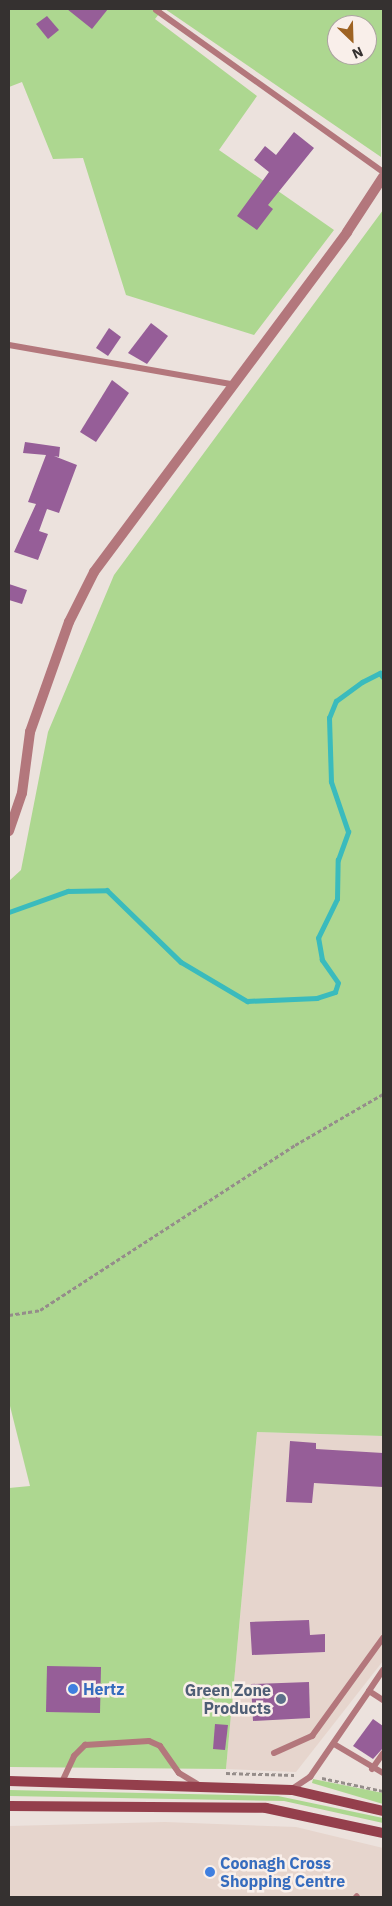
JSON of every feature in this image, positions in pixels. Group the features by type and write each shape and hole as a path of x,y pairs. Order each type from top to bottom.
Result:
{"main road":[{"path":"9,1781 198,1784 292,1790 383,1811"},
{"path":"9,1806 266,1808 383,1833"}],"street":[{"path":"9,831 22,793 30,732 73,613 94,572 231,384 347,232 383,177"}],"lane":[{"path":"156,10 383,172"},
{"path":"9,345 231,384"},
{"path":"274,1753 312,1736 383,1638"},
{"path":"292,1790 310,1777 383,1670"},
{"path":"369,1691 383,1700"},
{"path":"62,1782 74,1756 85,1745 149,1742 160,1746 179,1772 198,1784"},
{"path":"334,1744 383,1774"},
{"path":"372,1769 383,1753"}],"path":[{"path":"9,1315 40,1310 295,1145 383,1094"}],"shaded area":[{"path":"257,1432 383,1436 383,1661 296,1772 226,1769"},
{"name":"Coonagh Cross Shopping Centre","path":"165,1822 296,1827 383,1848 383,1897 9,1897 9,1826"}],"green space":[{"path":"9,9 163,9 155,19 257,96 219,150 334,230 254,335 126,295 83,158 53,159 22,82 9,87"},
{"path":"165,9 383,9 381,157"},
{"path":"383,210 383,1436 257,1432 226,1769 9,1767 9,1488 30,1486 9,1402 9,881 21,870 48,732 114,575"},
{"path":"313,1779 383,1793 383,1804 312,1783"},
{"path":"9,1790 278,1796 383,1818 383,1823 284,1801 9,1796"}],"building":[{"path":"67,9 108,9 92,29"},
{"path":"47,16 59,30 48,39 36,24"},
{"path":"294,132 314,148 268,205 273,209 257,230 237,216 269,172 254,160 265,146 276,155"},
{"path":"151,323 168,336 147,364 128,353"},
{"path":"109,328 121,337 108,356 96,348"},
{"path":"112,380 129,393 96,442 80,432"},
{"path":"25,442 60,447 59,457 54,456 77,465 59,513 47,509 39,531 48,534 38,560 14,552 36,504 28,502 46,455 23,453"},
{"path":"9,584 27,590 22,604 9,600"},
{"path":"290,1441 316,1443 316,1449 383,1453 383,1487 314,1483 312,1503 286,1502"},
{"path":"309,1620 310,1635 325,1634 325,1652 252,1655 250,1622"},
{"name":"Hertz","path":"47,1666 101,1667 100,1713 46,1712"},
{"path":"309,1682 310,1718 253,1721 251,1684"},
{"path":"373,1719 383,1726 383,1748 373,1759 353,1746"},
{"path":"215,1724 228,1725 225,1750 213,1749"}],"waterway":[{"path":"9,912 68,891 107,890 181,962 247,1001 317,998 335,992 338,983 322,960 318,938 337,899 338,860 348,832 331,782 329,718 336,701 362,682 380,673 383,677"}],"place":[{"name":"Hertz","path":"73,1689"},
{"name":"Green Zone Products","path":"281,1699"},
{"name":"Coonagh Cross Shopping Centre","path":"210,1872"}]}
